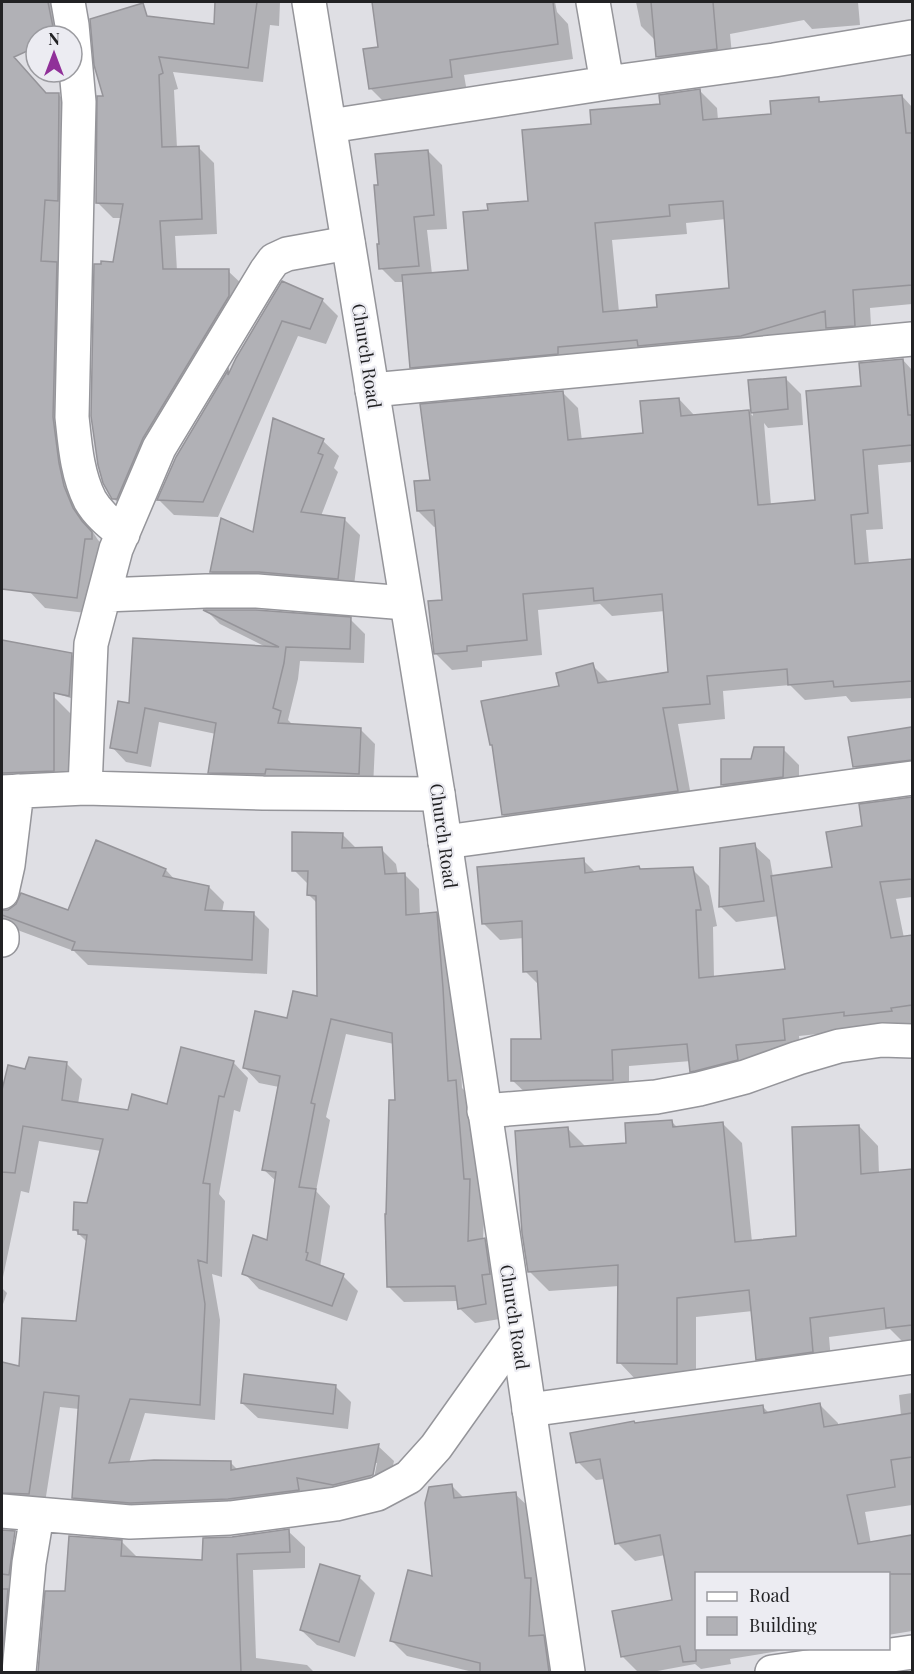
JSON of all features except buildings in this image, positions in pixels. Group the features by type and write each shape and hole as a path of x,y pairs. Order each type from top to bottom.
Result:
{"street":[{"path":"68,2 79,102 72,405 76,461 90,500 102,516 123,534"},
{"name":"Church Road","path":"309,2 438,794 568,1672"},
{"path":"593,2 607,82"},
{"path":"330,126 607,82 774,60 912,37"},
{"path":"85,788 91,644 116,549 159,448 274,260 287,255 348,243"},
{"path":"372,390 912,339"},
{"path":"104,595 256,591 406,603"},
{"path":"445,842 912,778"},
{"path":"2,892 8,865 9,791 85,788 263,793 438,794"},
{"path":"484,1111 656,1097 746,1077 839,1046 882,1040 912,1041"},
{"path":"2,1511 130,1522 230,1518 336,1504 377,1494 409,1477 436,1448 517,1333"},
{"path":"529,1410 912,1357"},
{"path":"20,1672 29,1563 38,1515"},
{"path":"772,1672 912,1652"}]}
